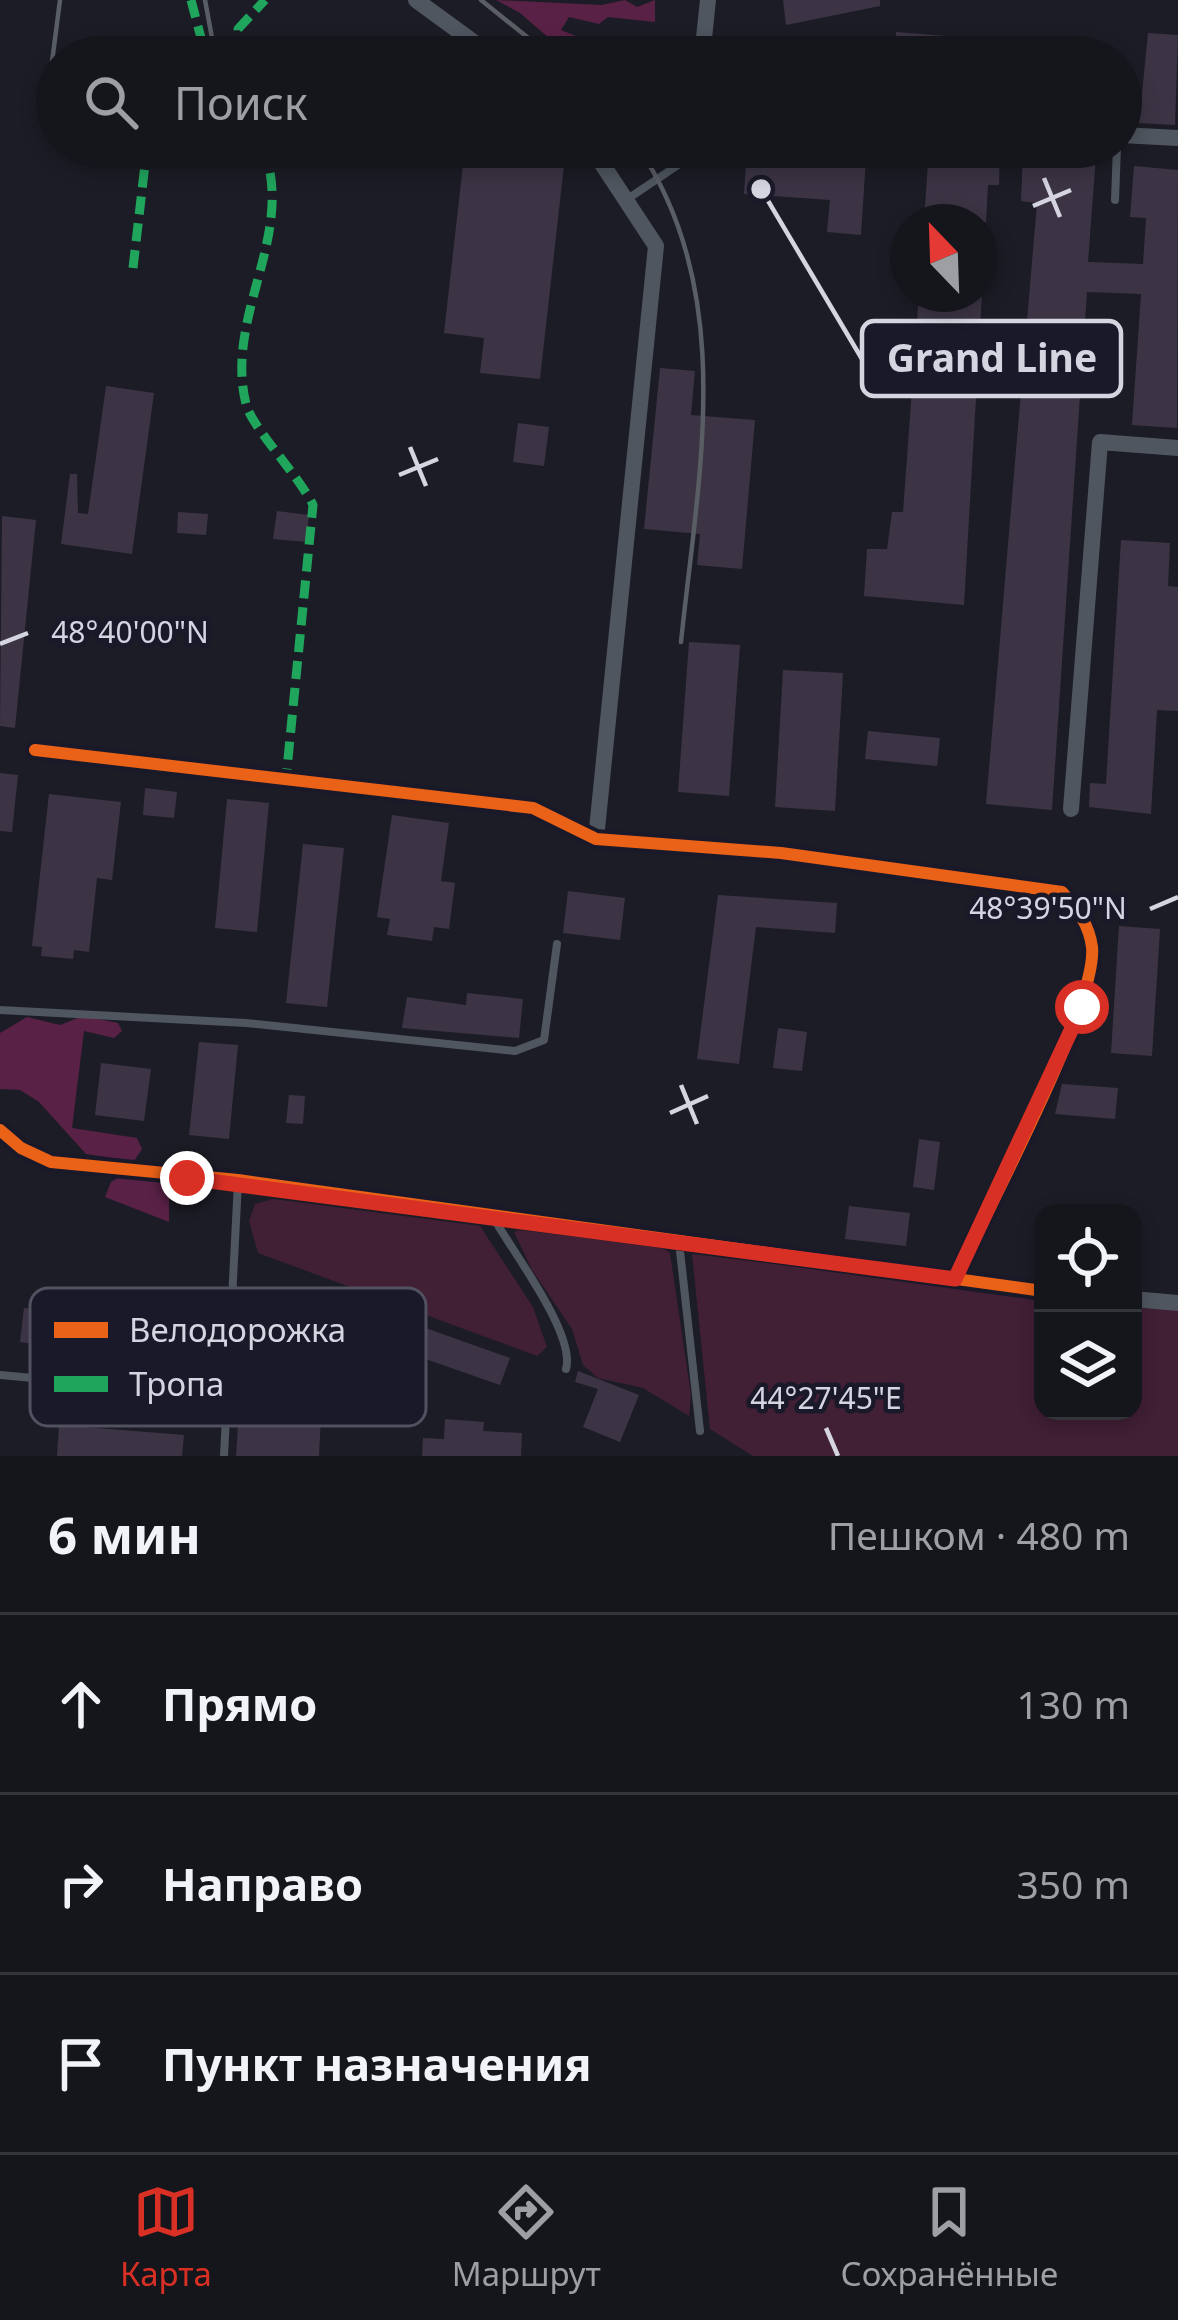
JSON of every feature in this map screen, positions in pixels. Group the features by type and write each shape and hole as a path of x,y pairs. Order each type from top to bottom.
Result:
{"street":[{"path":"416,0 465,36"},
{"path":"704,36 708,0"},
{"path":"1142,136 1178,138"},
{"path":"596,839 656,245 607,168"},
{"path":"1071,809 1100,442 1178,448"},
{"path":"35,750 533,808 596,839 781,853 1062,892 1082,914 1092,950 1082,1007 955,1279"},
{"path":"0,1130 21,1148 51,1162 238,1180 1034,1290"},
{"path":"1142,1300 1178,1303"}],"lane":[{"path":"629,198 675,168"},
{"path":"1115,200 1116,168"},
{"path":"0,1010 246,1023 515,1051 544,1040 556,944"},
{"path":"233,1288 238,1180"},
{"path":"493,1217 560,1329 569,1359 566,1369"},
{"path":"679,1242 700,1431"},
{"path":"0,1375 30,1378"},
{"path":"224,1456 226,1426"}],"shaded area":[{"path":"496,0 602,5 625,0 637,7 655,0 655,22 608,17 599,24 569,17 561,30 576,36 547,36"},
{"path":"83,1016 118,1023 122,1031 114,1038 84,1031 72,1128 137,1138 142,1149 134,1161 86,1154 39,1102 20,1090 0,1089 0,1033 27,1017 60,1025"},
{"path":"121,1176 162,1183 169,1194 169,1222 105,1197 111,1182"},
{"path":"273,1199 480,1226 533,1307 547,1347 537,1356 426,1315 426,1288 353,1288 258,1253 249,1221 255,1204"},
{"path":"514,1232 661,1247 670,1253 691,1395 689,1416 643,1388 598,1378 583,1365 572,1329 532,1270"},
{"path":"692,1254 1034,1296 1034,1420 1142,1420 1142,1307 1178,1309 1178,1456 753,1456 710,1429"}],"building":[{"path":"783,0 880,0 880,6 786,25"},
{"path":"896,32 946,36 896,36"},
{"path":"1148,33 1178,35 1175,125 1142,123"},
{"path":"463,168 564,168 540,379 480,373 484,338 444,333"},
{"path":"746,168 865,168 861,235 827,232 830,200 744,194"},
{"path":"928,168 999,168 999,185 988,185 987,204 925,204"},
{"path":"1022,168 1095,168 1088,262 1143,264 1146,218 1130,217 1134,168 1178,170 1177,428 1132,425 1141,294 1087,292 1052,810 986,804 1037,203 1021,201"},
{"path":"918,312 981,312 964,605 864,596 867,549 887,549 892,512 903,512"},
{"path":"660,368 695,371 691,415 755,420 742,569 697,565 700,534 644,529"},
{"path":"106,386 154,393 132,554 61,544 70,474 77,474 78,513 88,514"},
{"path":"518,423 549,427 544,466 513,462"},
{"path":"277,511 309,515 306,542 273,539"},
{"path":"178,512 208,514 206,535 177,533"},
{"path":"2,516 36,520 15,728 0,726"},
{"path":"1121,540 1170,543 1168,586 1178,587 1178,711 1157,710 1151,814 1089,807 1090,783 1106,784"},
{"path":"689,642 740,645 729,796 678,792"},
{"path":"783,670 843,673 835,811 775,807"},
{"path":"868,731 940,738 937,766 865,759"},
{"path":"0,773 18,775 12,832 0,831"},
{"path":"145,788 177,792 174,818 143,815"},
{"path":"49,794 121,802 112,880 97,878 89,952 74,950 73,959 41,956 42,947 32,946"},
{"path":"227,799 269,803 257,932 215,928"},
{"path":"392,815 449,823 441,881 455,883 449,929 434,927 432,941 387,935 390,919 377,917"},
{"path":"303,844 344,848 327,1007 286,1003"},
{"path":"568,891 625,898 620,940 563,933"},
{"path":"718,895 837,903 835,933 756,927 739,1064 697,1059"},
{"path":"1119,926 1160,929 1152,1056 1111,1053"},
{"path":"467,993 523,999 519,1038 402,1028 407,997 466,1005"},
{"path":"778,1028 807,1032 802,1071 773,1068"},
{"path":"199,1042 238,1045 229,1139 189,1135"},
{"path":"101,1063 151,1069 144,1121 95,1115"},
{"path":"1062,1084 1118,1088 1115,1119 1055,1114"},
{"path":"289,1095 305,1096 303,1124 286,1123"},
{"path":"919,1139 940,1142 934,1190 913,1187"},
{"path":"849,1206 910,1213 906,1246 845,1239"},
{"path":"24,1308 30,1309 30,1344 20,1342"},
{"path":"426,1328 510,1358 500,1385 426,1359"},
{"path":"578,1371 639,1395 620,1442 583,1427 598,1389 575,1382"},
{"path":"445,1419 484,1422 483,1431 522,1433 521,1456 422,1456 423,1438 444,1439"},
{"path":"59,1426 184,1435 182,1456 57,1456"},
{"path":"238,1426 320,1426 319,1456 236,1456"}],"railway":[{"path":"55,36 60,0"},
{"path":"205,0 212,36"},
{"path":"481,0 526,36"},
{"path":"649,168 669,204 689,263 700,325 701,452 681,642"}],"marked path":[{"path":"191,0 201,36"},
{"path":"238,36 238,29 265,0"},
{"path":"133,268 145,168"},
{"path":"268,168 272,212 244,339 246,404 313,505 286,779"}],"cycle path":[{"path":"35,750 533,808 596,839 781,853 1062,892 1088,931 1092,947 1089,975 1059,1060 955,1279"},
{"path":"0,1130 21,1148 51,1162 238,1180 1034,1290"}],"place":[{"name":"Grand Line","path":"761,189"}],"route":[{"path":"187,1178 238,1180 955,1279 1082,1007"}]}
